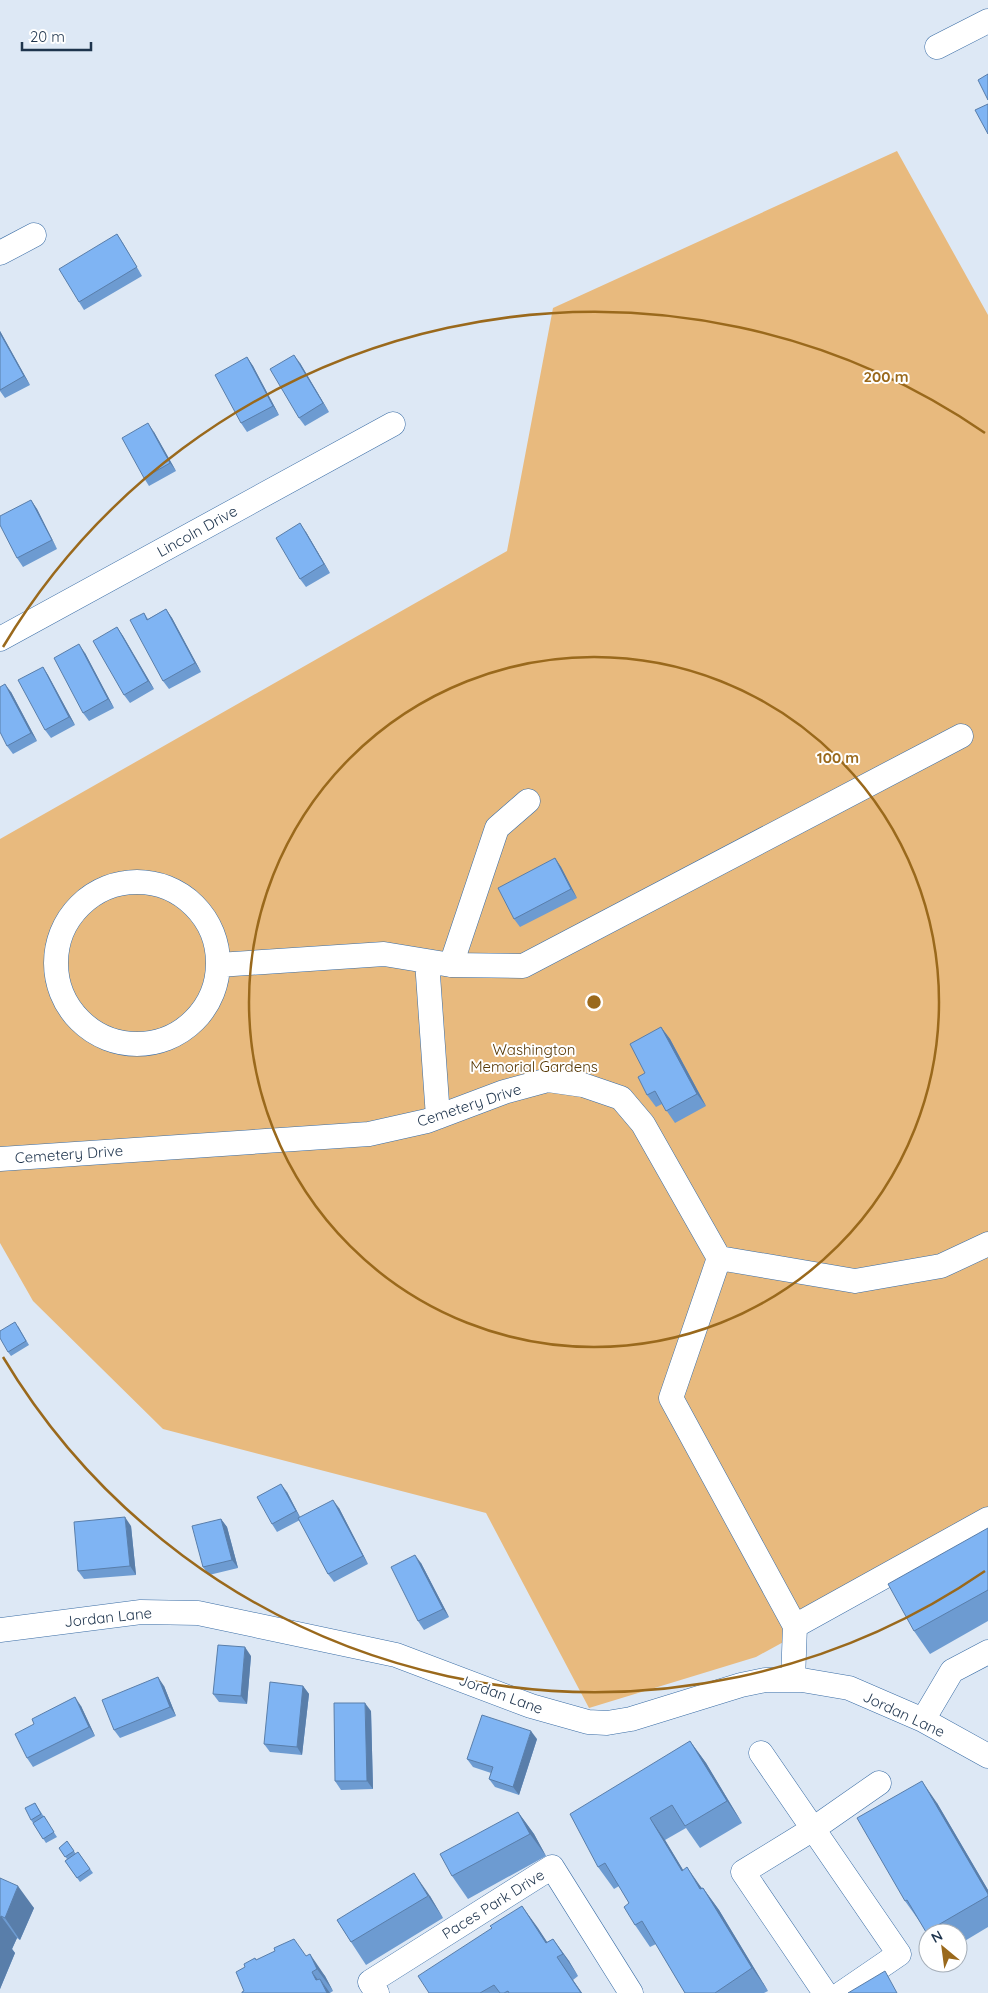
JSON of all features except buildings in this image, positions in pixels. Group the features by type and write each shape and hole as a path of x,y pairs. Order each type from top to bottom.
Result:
{"street":[{"path":"937,47 988,21"},
{"path":"0,253 34,235"},
{"name":"Lincoln Drive","path":"0,639 393,424"},
{"path":"218,965 384,954 451,965 523,966 961,736"},
{"path":"451,965 497,828 528,801"},
{"path":"138,881 164,886 186,898 204,916 215,940 218,965 214,990 201,1012 183,1029 161,1040 136,1044 111,1040 89,1028 71,1010 60,988 56,963 60,938 71,915 90,897 113,885 138,881"},
{"path":"427,961 438,1117"},
{"name":"Cemetery Drive","path":"0,1159 369,1134 438,1117 504,1092 548,1080 584,1085 621,1098 643,1124 719,1258"},
{"path":"793,1680 795,1626 671,1398 719,1258 855,1281 941,1266 988,1244"},
{"path":"795,1626 988,1520"},
{"name":"Jordan Lane","path":"0,1630 140,1612 198,1613 396,1655 530,1706 588,1722 608,1723 631,1719 741,1685 765,1680 793,1680 849,1688 923,1720 988,1756"},
{"path":"923,1720 952,1671 988,1652"},
{"path":"761,1753 899,1954 842,1993"},
{"path":"825,1993 743,1872 813,1828 879,1783"},
{"name":"Paces Park Drive","path":"377,1993 370,1982 552,1867 631,1993"}],"green space":[{"name":"Washington Memorial Gardens","path":"897,151 988,315 988,1530 756,1657 589,1708 486,1513 163,1429 33,1301 0,1243 0,839 507,551 553,308"}]}
